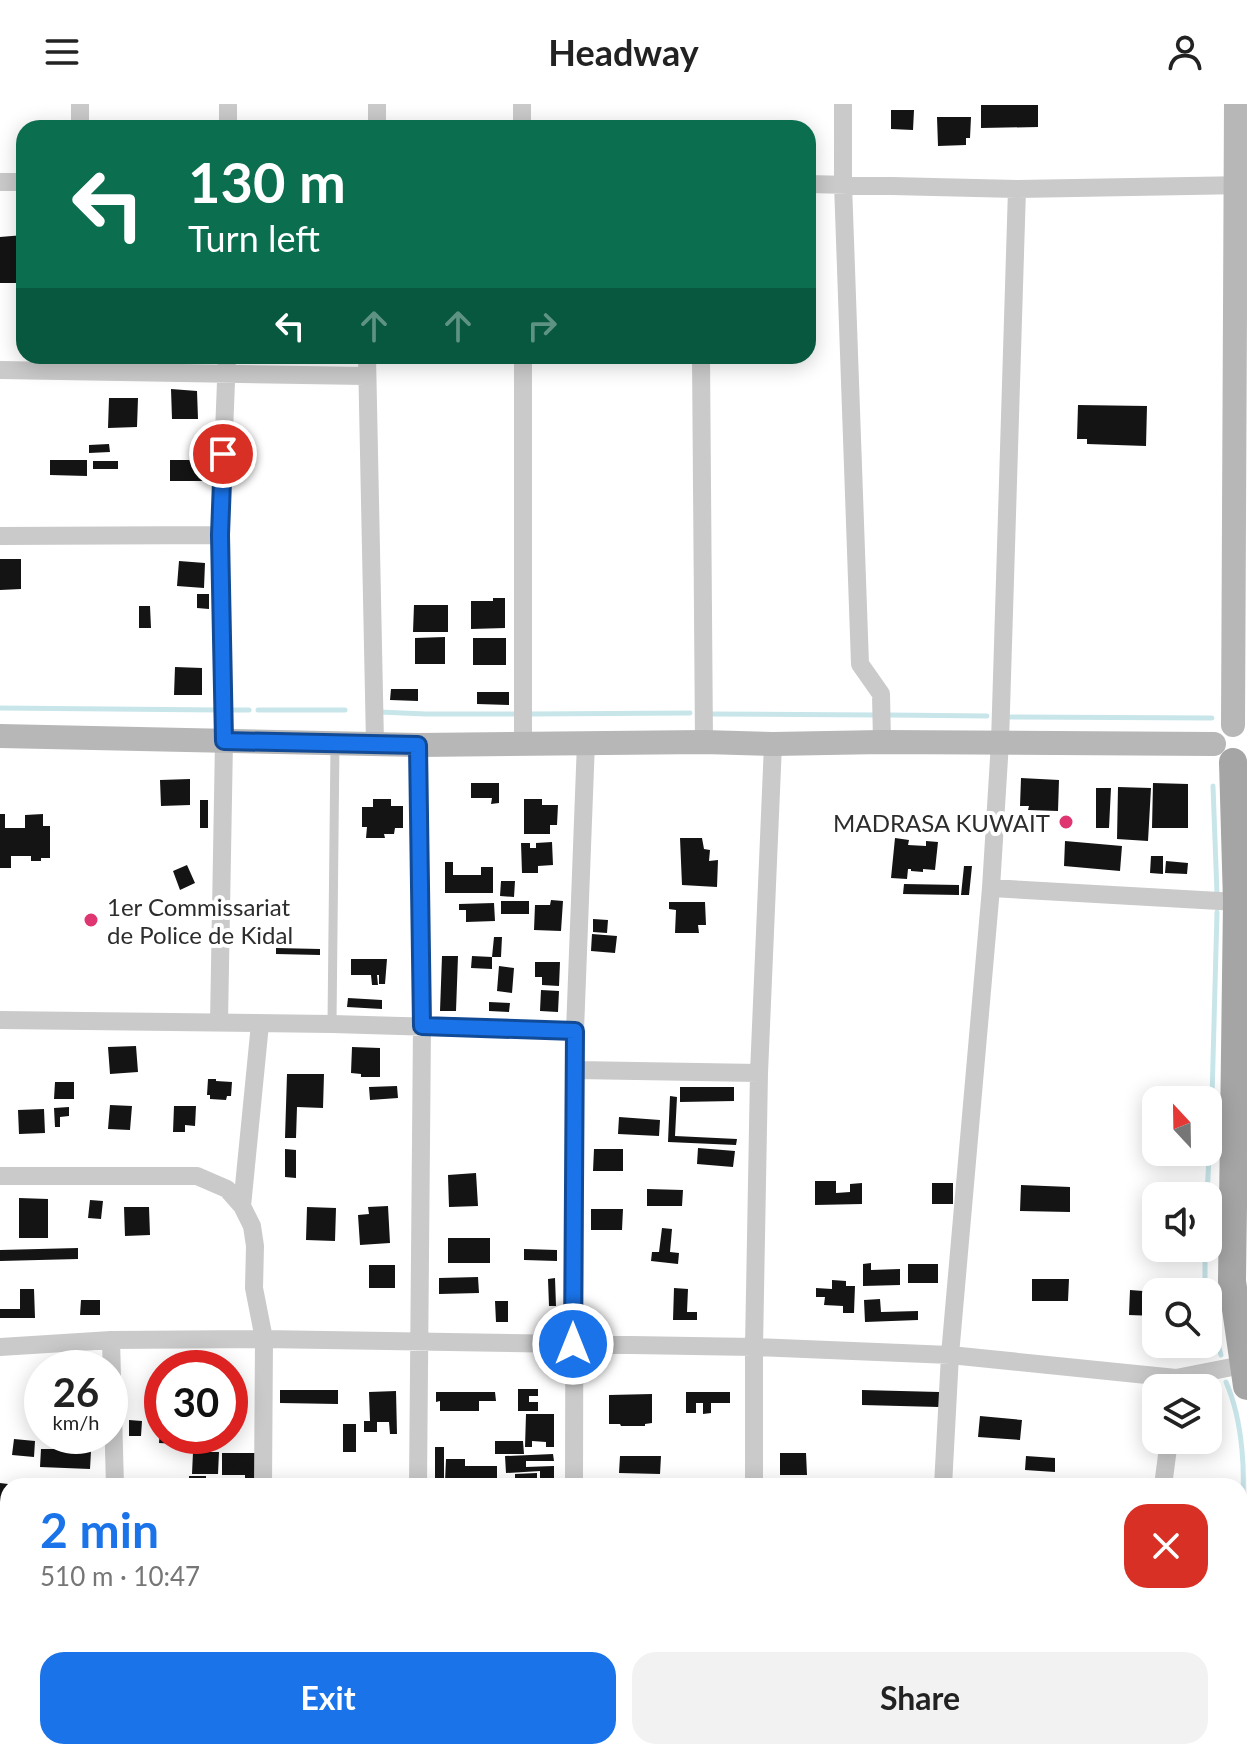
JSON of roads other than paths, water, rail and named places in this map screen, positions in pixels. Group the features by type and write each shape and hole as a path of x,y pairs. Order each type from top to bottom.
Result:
{"main road":[{"path":"1231,754 1237,902 1232,1281 1246,1371"}],"street":[{"path":"843,104 843,184 860,664 881,694 882,742"},
{"path":"1231,754 1217,734 1224,728 1240,728 1241,185 1236,104"},
{"path":"816,184 1017,189 1241,185"},
{"path":"943,1478 950,1355 991,888 1000,742 1017,189"},
{"path":"367,364 375,743"},
{"path":"523,364 523,743"},
{"path":"701,364 704,742"},
{"path":"0,370 227,365 366,376"},
{"path":"219,1023 224,741 220,535 227,365"},
{"path":"0,536 220,535"},
{"path":"0,736 418,745 1000,742 1231,754"},
{"path":"574,1478 575,1031 586,742"},
{"path":"754,1478 759,1073 773,744"},
{"path":"418,745 422,1026 418,1478"},
{"path":"991,888 1237,902"},
{"path":"0,1020 575,1031"},
{"path":"242,1206 260,1024"},
{"path":"575,1070 759,1073"},
{"path":"0,1176 197,1176 227,1189 242,1206 252,1226 254,1288 264,1339 263,1478"},
{"path":"0,1347 111,1340 264,1339 754,1347 950,1355 1142,1379"},
{"path":"111,1340 115,1478"},
{"path":"1222,1375 1246,1371"},
{"path":"1164,1478 1167,1454"}],"lane":[{"path":"332,1024 335,744"}],"waterway":[{"path":"0,708 219,710"},
{"path":"229,710 249,710"},
{"path":"258,710 345,710"},
{"path":"379,712 517,714"},
{"path":"531,714 690,713"},
{"path":"711,714 875,715"},
{"path":"889,715 987,716"},
{"path":"1006,717 1212,718"},
{"path":"1213,786 1217,894"},
{"path":"1208,1182 1217,912"},
{"path":"1205,1262 1205,1278"},
{"path":"1226,1382 1240,1432 1243,1478"}],"place":[{"name":"MADRASA KUWAIT","path":"1066,822"},
{"name":"1er Commissariat de Police de Kidal","path":"91,920"}]}
